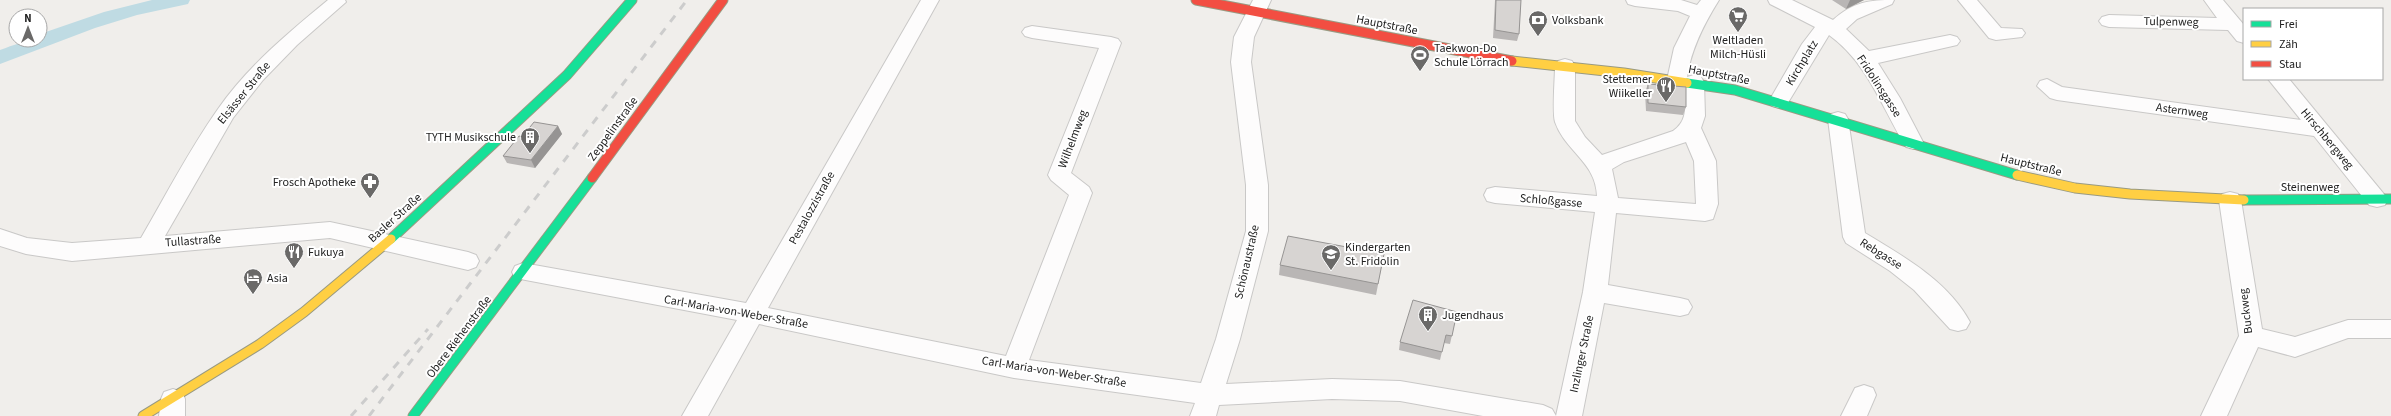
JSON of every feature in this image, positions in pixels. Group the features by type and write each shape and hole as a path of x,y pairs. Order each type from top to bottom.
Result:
{"main road":[{"name":"Basler Straße","path":"143,416 173,407 304,312 386,243 567,75 632,0"},
{"name":"Zeppelinstraße","path":"523,272 722,0"},
{"name":"Hauptstraße","path":"1196,0 1259,6 1488,58 1685,81 1735,90 1779,101 2029,179 2075,188 2130,194 2230,200"},
{"name":"Steinenweg","path":"2230,200 2384,199"},
{"name":"Obere Riehenstraße","path":"413,416 523,272"}],"street":[{"name":"Pestalozzistraße","path":"695,416 754,314 930,0"},
{"path":"1600,166 1617,157 1680,136 1691,128 1695,116 1685,81 1682,55 1705,7 1682,6 1635,0"},
{"name":"Fridolinsgasse","path":"1776,0 1830,28 1864,59 1884,89 1913,142"},
{"name":"Kirchplatz","path":"1779,101 1812,44 1830,28 1850,16 1885,0"},
{"path":"1967,0 1996,34 2015,33"},
{"path":"2213,0 2238,30"},
{"name":"Elsässer Straße","path":"149,244 225,114 256,75 290,41 337,2"},
{"name":"Schönaustraße","path":"1206,406 1228,339 1257,232 1257,185 1241,62 1244,37 1259,6"},
{"name":"Tulpenweg","path":"2110,20 2238,30"},
{"name":"Wilhelmweg","path":"1014,368 1081,193 1059,175 1111,43 1032,32"},
{"path":"1864,59 1950,41"},
{"name":"Inzlinger Straße","path":"1565,66 1565,121 1577,142 1600,166 1608,194 1595,292 1569,416"},
{"name":"Hirschbergweg","path":"2279,80 2319,130 2384,199"},
{"name":"Asternweg","path":"2046,86 2057,93 2319,130"},
{"name":"Rebgasse","path":"1838,119 1854,237 1923,282 1940,298 1958,322"},
{"path":"1607,206 1705,213 1707,204 1705,161 1691,128"},
{"name":"Schloßgasse","path":"1495,195 1607,206"},
{"name":"Buckweg","path":"2214,416 2251,336 2230,200"},
{"name":"Tullastraße","path":"0,237 26,246 72,252 149,244 330,230 386,243"},
{"path":"386,243 468,261"},
{"name":"Carl-Maria-von-Weber-Straße","path":"523,272 754,314 1206,406 1332,389 1400,391 1543,416"},
{"path":"1595,292 1680,307"},
{"path":"2251,336 2295,347 2348,329 2391,329"}],"building":[{"path":"1496,0 1521,0 1519,34 1495,30"},
{"path":"1648,84 1686,87 1686,107 1648,103"},
{"path":"534,122 558,126 531,160 503,156 519,136 522,137"},
{"name":"Kindergarten St. Fridolin","path":"1288,236 1384,254 1378,284 1280,265"},
{"name":"Jugendhaus","path":"1413,300 1457,312 1452,336 1446,335 1442,352 1400,342"}],"waterway":[{"path":"0,58 89,23 134,10 181,0"}],"railway":[{"path":"369,416 687,0"},
{"path":"351,416 428,329"}],"traffic: fast":[{"path":"391,239 567,75 632,0"},
{"path":"1687,83 1735,90 1913,142 2017,175"},
{"path":"413,416 592,178"},
{"path":"2244,200 2391,199"}],"traffic: slow":[{"path":"1512,61 1624,73 1687,83"},
{"path":"2017,175 2075,188 2130,194 2244,200"},
{"path":"143,416 260,344 304,312 391,239"}],"traffic: jam":[{"path":"592,178 723,0"},
{"path":"1196,0 1489,58 1512,61"}],"place":[{"name":"Weltladen Milch-Hüsli","path":"1738,33"},
{"name":"Volksbank","path":"1538,37"},
{"name":"Taekwon-Do Schule Lörrach","path":"1420,72"},
{"name":"Stettemer Wiikeller","path":"1666,103"},
{"name":"TYTH Musikschule","path":"530,154"},
{"name":"Frosch Apotheke","path":"370,199"},
{"name":"Fukuya","path":"294,269"},
{"name":"Kindergarten St. Fridolin","path":"1331,271"},
{"name":"Asia","path":"253,295"},
{"name":"Jugendhaus","path":"1428,332"}]}
